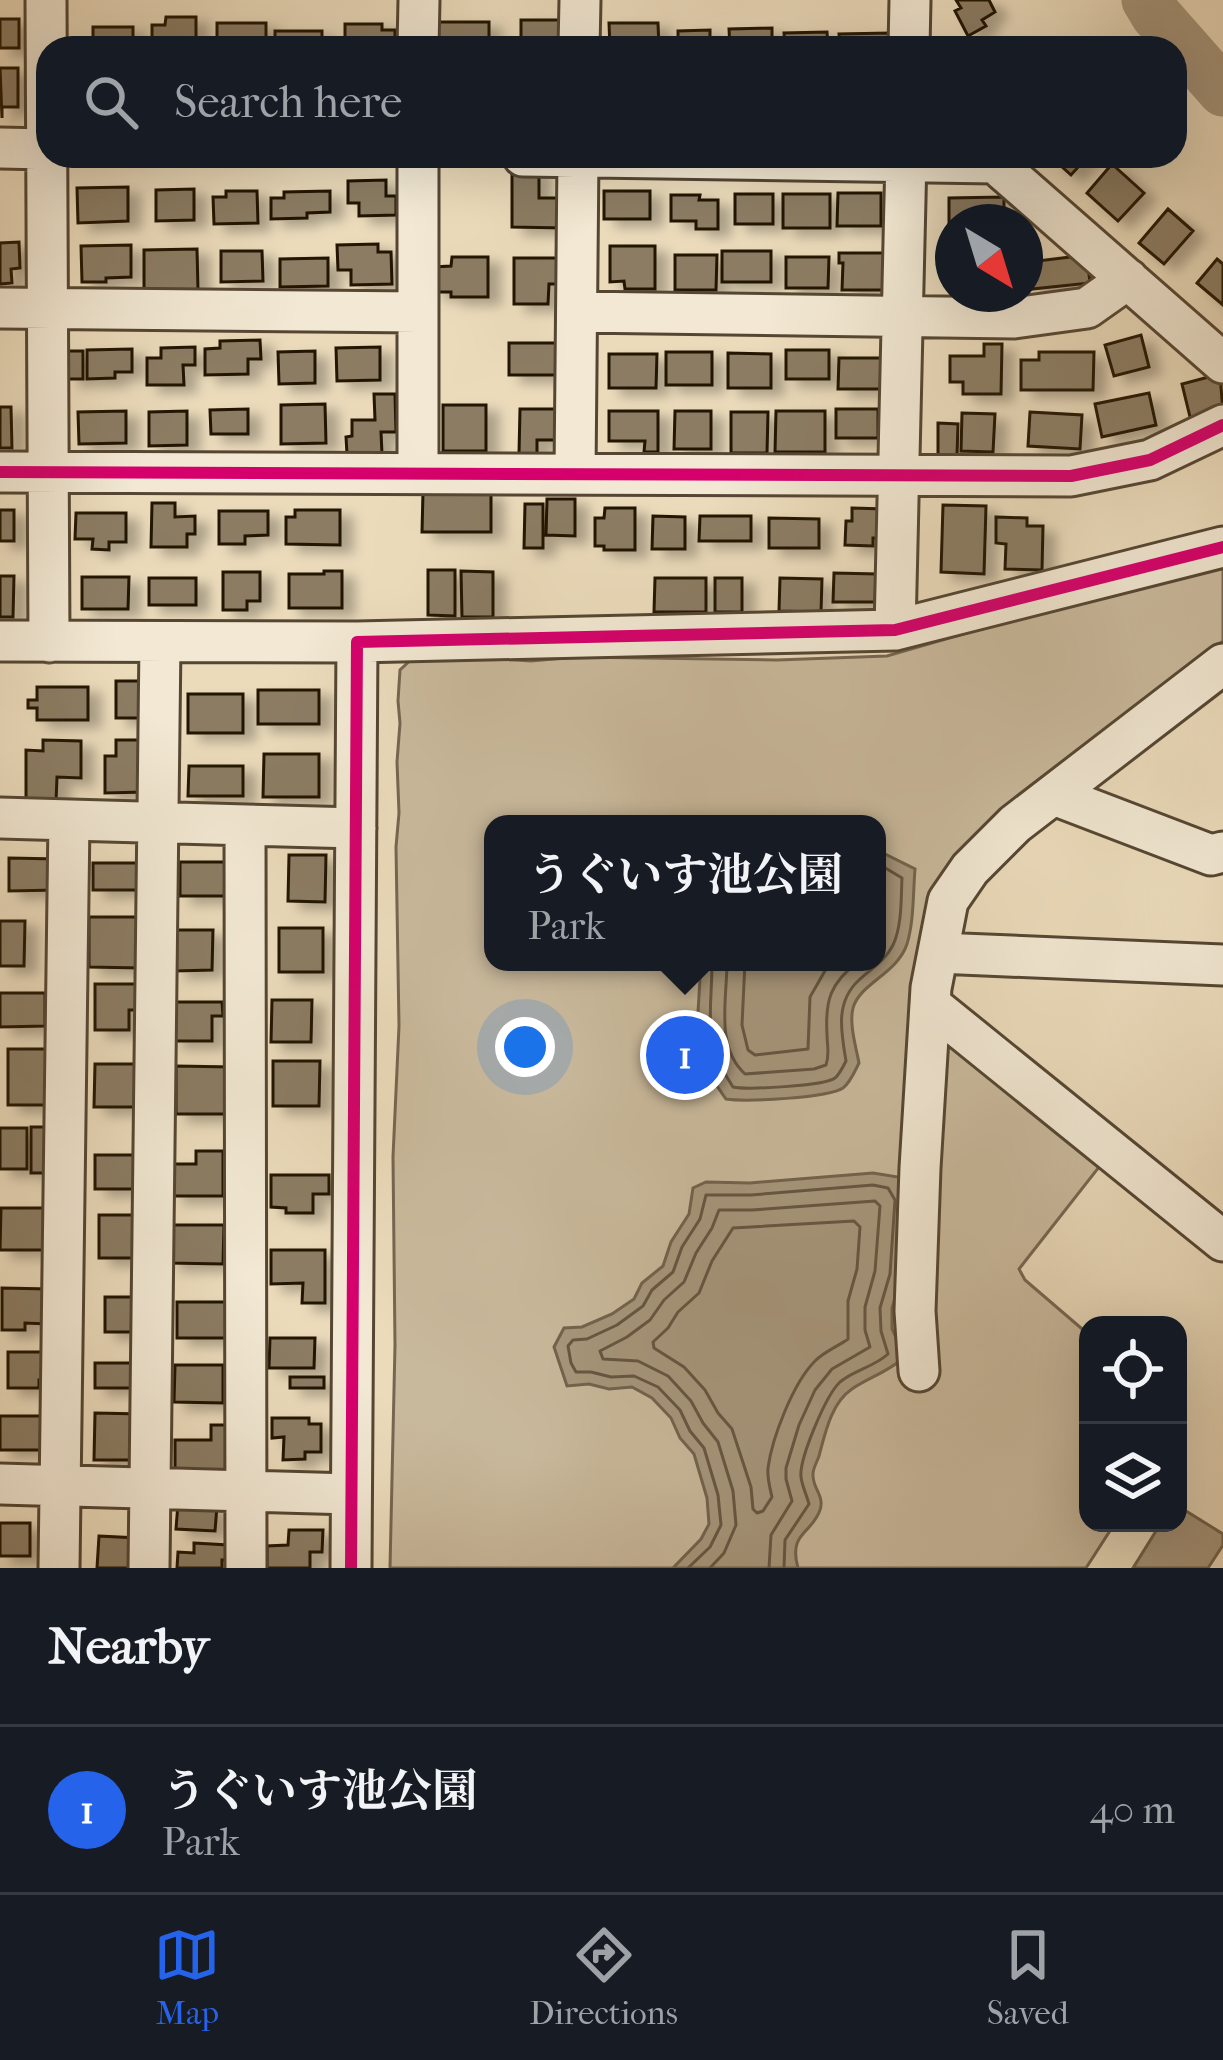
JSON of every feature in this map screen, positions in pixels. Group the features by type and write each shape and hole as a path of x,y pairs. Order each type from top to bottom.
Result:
{"street":[{"path":"46,0 46,36"},
{"path":"418,36 419,0"},
{"path":"579,36 580,0"},
{"path":"909,36 910,0"},
{"path":"0,148 36,149"},
{"path":"48,168 49,642"},
{"path":"418,168 418,473"},
{"path":"575,474 578,168"},
{"path":"896,630 906,168"},
{"path":"1001,168 1223,363"},
{"path":"577,312 1014,318 1087,308 1128,279"},
{"path":"0,308 418,312"},
{"path":"0,472 1071,476 1150,460 1223,425"},
{"path":"0,641 357,642 896,630 1223,547"},
{"path":"149,1568 160,642"},
{"path":"351,1568 357,642"},
{"path":"919,1371 915,1311 920,1168 931,1005 948,901 970,869 1015,824 1223,664"},
{"path":"1054,795 1211,855 1223,852"},
{"path":"0,818 356,828"},
{"path":"59,1568 69,820"},
{"path":"245,825 246,1568"},
{"path":"938,953 1223,965"},
{"path":"931,1005 1223,1240"},
{"path":"0,1484 351,1494"}],"shaded area":[{"path":"1223,559 1223,641 1052,774 915,985 1103,1162 1019,1269 1025,1280 1079,1326 1079,1532 1109,1532 1086,1568 390,1568 400,670 415,656 531,661 576,657 777,660 887,656"}],"water":[{"path":"886,854 915,869 907,944 887,971 857,999 853,1008 859,1063 843,1088 768,1099 726,1099 706,1070 697,1029 700,971 886,971"},
{"path":"873,1173 898,1177 907,1196 902,1276 892,1308 901,1360 852,1389 834,1411 813,1472 820,1510 798,1540 798,1568 673,1568 709,1524 694,1454 671,1418 652,1398 632,1387 567,1386 554,1347 564,1328 582,1327 612,1314 634,1299 642,1283 663,1266 689,1214 693,1188 706,1182"},
{"path":"1187,1512 1223,1534 1223,1545 1208,1568 1133,1568 1155,1532 1187,1532"}],"building":[{"path":"956,0 989,0 995,12 982,20 986,26 968,36 955,11 961,8"},
{"path":"166,17 196,17 196,36 152,36 152,25 165,25"},
{"path":"0,19 19,19 19,48 0,48"},
{"path":"521,20 567,20 567,36 521,36"},
{"path":"438,22 489,22 489,36 438,36"},
{"path":"217,23 266,23 266,36 217,36"},
{"path":"609,23 658,23 659,36 610,36"},
{"path":"345,24 382,24 382,30 395,30 395,36 345,36"},
{"path":"93,27 133,27 133,36 93,36"},
{"path":"772,28 772,36 729,36 729,29"},
{"path":"710,30 710,36 678,36 678,31"},
{"path":"275,31 322,31 322,36 275,36"},
{"path":"827,32 827,36 784,36"},
{"path":"890,33 890,36 839,36"},
{"path":"0,68 18,68 18,107 2,107 2,118"},
{"path":"512,168 539,168 539,198 565,198 564,228 512,227"},
{"path":"1109,168 1116,168 1144,193 1118,221 1087,193"},
{"path":"386,180 386,196 396,196 396,215 359,216 359,203 348,203 348,181"},
{"path":"128,187 128,221 78,223 77,188"},
{"path":"194,189 194,220 156,221 156,190"},
{"path":"226,191 257,191 258,223 214,224 213,197 226,197"},
{"path":"330,191 330,212 271,219 271,198 284,198 284,192"},
{"path":"604,191 650,191 650,219 604,219"},
{"path":"838,193 881,193 881,226 837,226"},
{"path":"735,194 773,194 773,224 735,224"},
{"path":"783,194 830,194 830,228 783,228"},
{"path":"671,195 718,200 718,229 696,229 696,221 671,221"},
{"path":"1004,197 1004,204 949,204 949,198"},
{"path":"1168,209 1193,231 1164,264 1139,243"},
{"path":"19,242 20,268 11,269 12,283 0,284 0,243"},
{"path":"378,244 378,252 391,252 392,284 351,285 351,270 338,270 337,245"},
{"path":"131,245 131,277 82,282 81,246"},
{"path":"610,246 655,246 655,289 625,289 624,281 610,282"},
{"path":"197,249 198,290 144,291 144,250"},
{"path":"221,251 262,251 263,281 221,282"},
{"path":"722,251 771,251 771,282 722,282"},
{"path":"839,253 887,253 887,290 842,290"},
{"path":"675,255 717,255 716,290 675,290"},
{"path":"1087,255 1090,283 1043,288 1043,260"},
{"path":"452,257 488,257 488,297 433,292 433,267 451,266"},
{"path":"786,257 829,257 828,288 786,288"},
{"path":"328,258 328,286 280,287 280,259"},
{"path":"514,258 565,258 565,284 549,284 548,304 514,304"},
{"path":"1217,259 1223,264 1223,305 1197,283"},
{"path":"1141,335 1149,367 1114,376 1105,345"},
{"path":"260,340 261,359 248,359 248,374 205,375 205,349 220,348 220,341"},
{"path":"509,343 563,343 563,375 509,375"},
{"path":"984,344 1002,344 1001,394 963,394 963,382 950,382 950,356 984,356"},
{"path":"195,347 195,365 183,365 184,385 147,385 147,358 161,358 161,348"},
{"path":"380,347 380,380 337,381 336,348"},
{"path":"132,349 132,372 87,379 87,350"},
{"path":"786,350 829,350 829,379 786,379"},
{"path":"67,351 83,351 83,379 68,379"},
{"path":"315,351 315,383 279,384 278,352"},
{"path":"666,352 712,352 712,385 666,385"},
{"path":"1039,352 1094,352 1093,390 1021,390 1021,360 1039,360"},
{"path":"728,353 771,354 771,388 728,388"},
{"path":"609,354 657,354 656,388 609,388"},
{"path":"839,358 886,358 885,389 838,389"},
{"path":"1220,374 1223,413 1191,421 1182,384"},
{"path":"1149,393 1156,425 1102,437 1095,404"},
{"path":"374,394 395,394 396,432 381,432 382,454 347,454 352,420 375,420"},
{"path":"325,404 326,443 281,444 281,405"},
{"path":"443,405 486,405 486,451 443,451"},
{"path":"0,407 11,407 12,448 0,448"},
{"path":"248,409 248,434 211,434 210,410"},
{"path":"520,409 558,409 558,440 537,440 537,454 519,454"},
{"path":"836,409 878,409 878,438 836,438"},
{"path":"126,411 126,443 79,444 78,412"},
{"path":"187,411 187,445 149,446 149,412"},
{"path":"609,411 658,411 658,452 644,452 645,441 609,441"},
{"path":"675,411 711,411 711,449 674,449"},
{"path":"776,411 825,411 825,452 775,452"},
{"path":"731,412 768,412 767,453 731,453"},
{"path":"1030,412 1082,415 1080,449 1028,446"},
{"path":"962,413 995,414 993,452 961,451"},
{"path":"938,423 958,424 957,455 938,455"},
{"path":"423,492 491,492 491,532 422,532"},
{"path":"547,499 575,499 575,536 546,535"},
{"path":"152,503 175,503 175,517 195,516 195,534 187,534 187,547 151,547"},
{"path":"525,504 543,504 543,548 524,548"},
{"path":"943,505 986,506 984,574 941,572"},
{"path":"605,508 635,508 635,550 595,546 595,518 604,518"},
{"path":"852,508 884,509 883,538 873,538 873,546 845,545"},
{"path":"0,510 14,510 14,541 0,541"},
{"path":"295,510 340,510 340,545 286,544 286,517 295,517"},
{"path":"219,511 268,511 268,535 245,536 245,544 219,544"},
{"path":"76,513 126,513 126,542 109,542 109,550 92,549 93,539 75,539"},
{"path":"653,516 685,517 685,549 652,549"},
{"path":"700,516 751,516 751,541 699,541"},
{"path":"996,517 1027,518 1027,526 1043,526 1042,570 1005,569 1006,544 996,543"},
{"path":"769,518 819,519 819,548 769,548"},
{"path":"428,570 455,570 455,616 428,615"},
{"path":"342,571 342,608 289,608 289,574"},
{"path":"461,571 493,572 493,617 462,617"},
{"path":"223,572 260,572 260,601 247,601 247,610 223,610"},
{"path":"834,573 876,574 875,602 833,602"},
{"path":"0,576 14,576 13,617 0,617"},
{"path":"82,577 129,577 128,609 82,609"},
{"path":"149,578 196,578 196,605 149,605"},
{"path":"655,578 706,578 706,612 654,612"},
{"path":"715,578 742,578 742,612 715,612"},
{"path":"780,578 822,579 821,612 779,611"},
{"path":"116,681 147,681 147,718 116,718"},
{"path":"37,687 88,687 88,720 37,720 37,708 28,708 28,700 37,700"},
{"path":"258,690 319,690 319,724 258,724"},
{"path":"188,694 243,694 243,733 188,733"},
{"path":"43,740 81,741 81,778 57,777 56,802 26,802 26,750 43,751"},
{"path":"116,740 145,740 145,792 105,793 105,756 116,756"},
{"path":"264,754 319,754 319,797 263,797"},
{"path":"189,766 243,766 243,796 188,796"},
{"path":"289,855 326,855 325,902 288,901"},
{"path":"9,858 56,859 56,890 9,891"},
{"path":"180,862 227,862 227,896 180,896"},
{"path":"93,863 143,863 143,890 93,890"},
{"path":"89,917 142,917 141,968 89,967"},
{"path":"0,921 25,921 24,966 0,966"},
{"path":"279,928 323,928 323,972 279,972"},
{"path":"176,930 213,930 212,970 175,971"},
{"path":"95,984 140,984 140,1010 129,1010 129,1030 95,1030"},
{"path":"0,993 45,993 45,1026 0,1027"},
{"path":"272,1000 312,1000 311,1042 271,1042"},
{"path":"172,1002 222,1002 223,1016 212,1016 212,1041 171,1041"},
{"path":"8,1049 54,1049 53,1105 8,1105"},
{"path":"273,1061 320,1061 319,1106 273,1106"},
{"path":"95,1064 145,1064 144,1107 94,1107"},
{"path":"176,1066 231,1067 231,1114 176,1114"},
{"path":"31,1127 50,1127 50,1173 31,1173"},
{"path":"0,1128 27,1128 27,1169 0,1169"},
{"path":"196,1151 223,1151 223,1196 172,1196 172,1164 196,1164"},
{"path":"95,1155 143,1155 143,1189 95,1189"},
{"path":"271,1175 329,1175 329,1194 313,1194 313,1213 286,1213 286,1208 271,1207"},
{"path":"1,1208 51,1208 51,1250 0,1250"},
{"path":"99,1215 143,1215 143,1258 99,1258"},
{"path":"169,1225 224,1225 223,1264 169,1263"},
{"path":"271,1250 325,1250 325,1303 302,1303 303,1283 271,1284"},
{"path":"2,1288 48,1289 48,1324 25,1323 25,1330 2,1330"},
{"path":"105,1297 142,1297 141,1332 105,1332"},
{"path":"177,1302 226,1302 226,1338 177,1338"},
{"path":"270,1338 315,1338 314,1368 269,1368"},
{"path":"8,1352 53,1352 53,1380 39,1380 39,1388 8,1388"},
{"path":"95,1363 144,1363 144,1388 95,1388"},
{"path":"175,1365 223,1365 223,1403 174,1402"},
{"path":"290,1377 324,1377 324,1388 290,1388"},
{"path":"95,1413 141,1414 141,1460 94,1460"},
{"path":"0,1416 47,1416 47,1450 0,1450"},
{"path":"272,1418 309,1418 309,1424 321,1424 321,1452 283,1460 284,1437 272,1438"},
{"path":"211,1425 235,1425 234,1472 175,1472 175,1440 211,1440"},
{"path":"178,1503 217,1506 215,1531 176,1529"},
{"path":"0,1523 30,1523 30,1556 0,1556"},
{"path":"289,1530 323,1530 322,1552 310,1552 310,1568 267,1568 267,1546 288,1545"},
{"path":"99,1536 137,1538 135,1568 97,1568"},
{"path":"194,1543 228,1545 222,1568 177,1568 178,1552 194,1553"}],"waterway":[{"path":"1147,0 1175,36"},
{"path":"1187,50 1223,91"}],"cycle path":[{"path":"0,472 1071,476 1150,460 1223,425"},
{"path":"351,1568 357,642 895,630 1223,547"}],"place":[{"name":"うぐいす池公園","path":"685,1055"}]}
